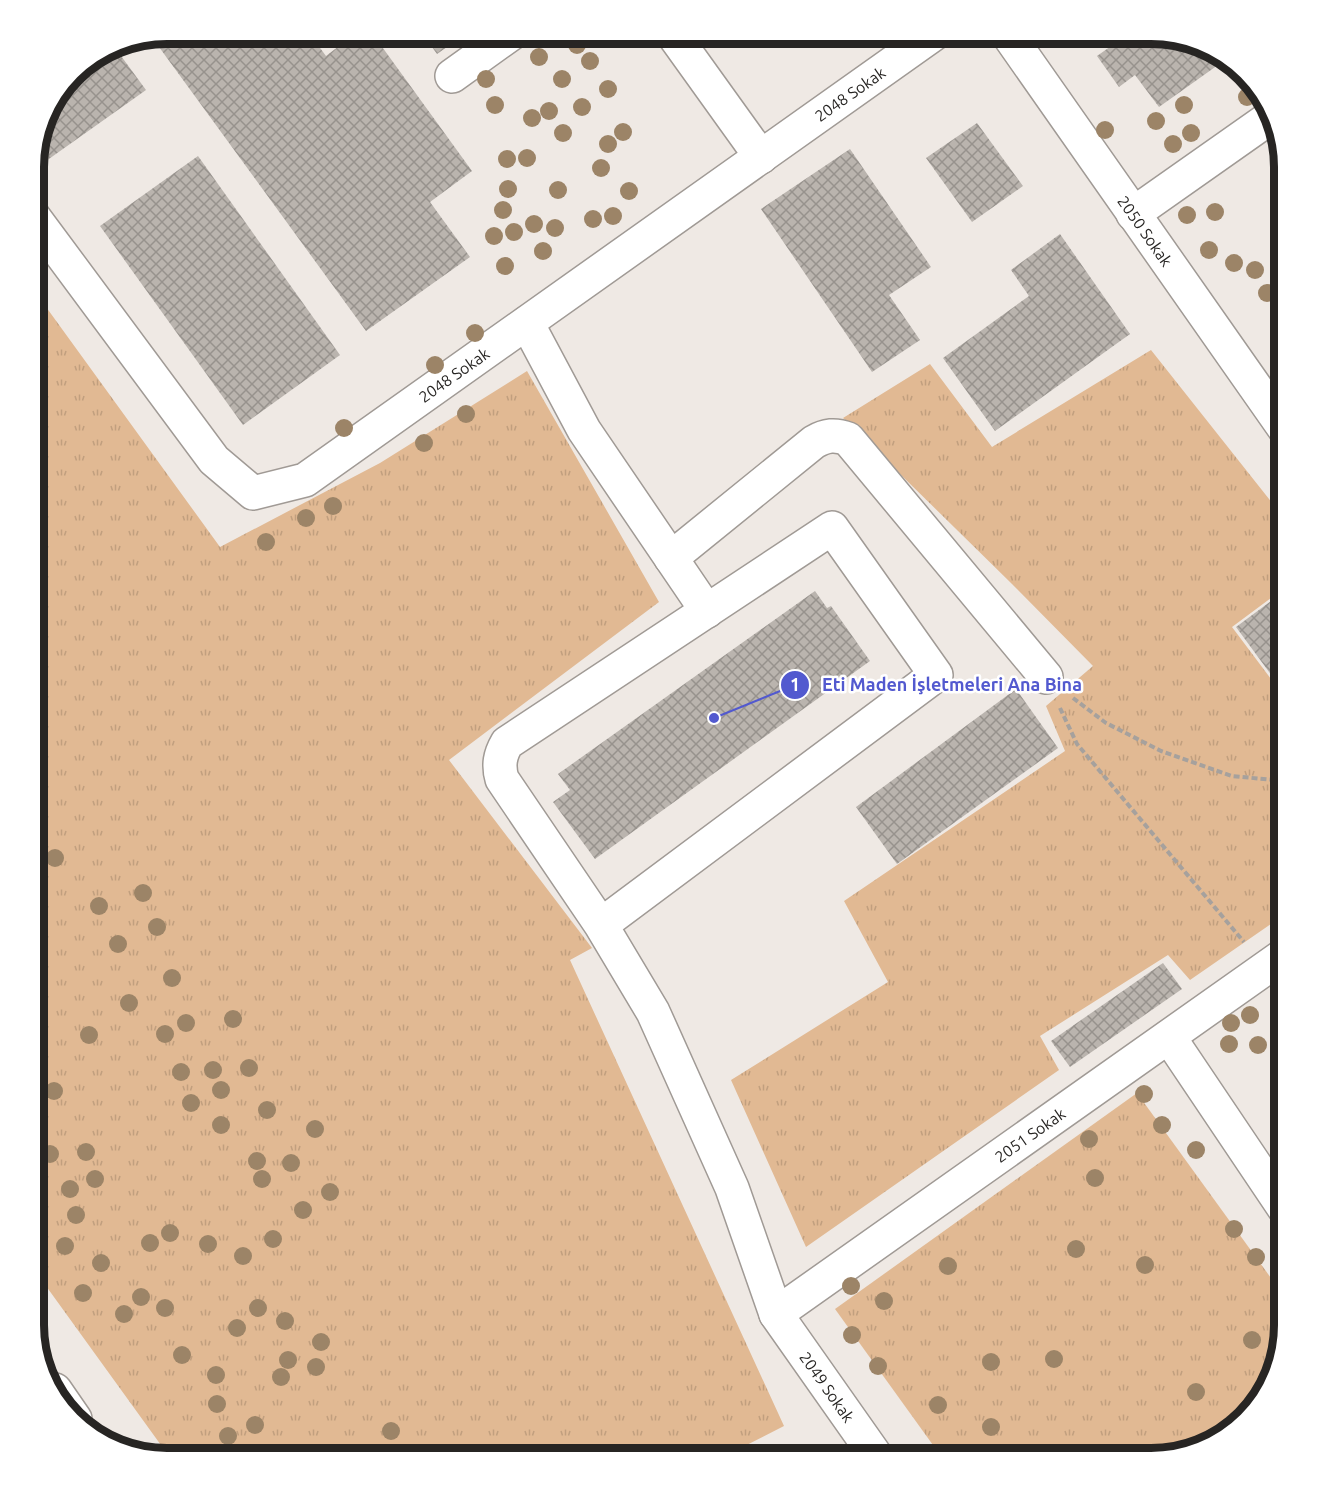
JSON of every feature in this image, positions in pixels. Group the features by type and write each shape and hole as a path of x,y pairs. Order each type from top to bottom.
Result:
{"main road":[{"path":"452,76 497,44"},
{"path":"680,44 761,157"},
{"name":"2048 Sokak","path":"44,231 214,460 253,493 305,480 920,44"},
{"name":"2050 Sokak","path":"1014,44 1274,414"},
{"path":"1133,213 1265,121"},
{"path":"527,323 584,430 707,610"},
{"path":"671,558 814,442 823,437 841,436 848,439 1046,677"},
{"name":"2049 Sokak","path":"601,926 936,675 832,528 507,743 502,752 500,770 502,779 601,926 652,1012 732,1188 776,1314 870,1448"},
{"name":"2051 Sokak","path":"776,1314 1274,963"},
{"path":"1168,1037 1274,1193"}],"path":[{"path":"1046,677 1106,723 1161,752 1232,776 1274,780"},
{"path":"1046,677 1077,744 1274,961"}],"green space":[{"path":"44,304 220,547 380,463 527,371 659,602 449,760 592,948 570,960 784,1426 741,1448 163,1448 44,1283"},
{"path":"1151,350 1274,505 1274,596 1232,627 1271,679 1274,677 1274,922 1190,980 1168,955 1040,1036 1059,1070 806,1247 731,1080 888,982 844,901 1065,751 1046,706 1093,666 843,418 930,364 992,447"},
{"path":"1137,1093 1274,1282 1274,1326 1271,1349 1261,1380 1253,1394 1243,1407 1212,1432 1190,1442 1159,1448 935,1448 835,1309"}],"building":[{"path":"157,44 317,44 326,56 342,44 380,44 472,171 430,202 470,257 366,331"},
{"path":"430,44 451,44 437,54"},
{"path":"1114,44 1159,44 1190,50 1219,64 1159,107 1135,75 1119,87 1097,56"},
{"path":"119,53 146,90 44,162 46,143 56,112 69,92 92,69"},
{"path":"977,123 1023,186 972,222 926,158"},
{"path":"850,149 931,267 889,295 920,340 872,372 761,209"},
{"path":"198,156 340,355 243,425 100,226"},
{"path":"1060,234 1130,334 995,431 943,358 1029,296 1011,270"},
{"path":"815,591 827,608 831,606 870,661 595,859 553,802 570,790 558,774"},
{"path":"1274,599 1274,674 1272,676 1236,627"},
{"path":"1016,689 1058,748 897,864 856,807"},
{"path":"1163,963 1182,989 1070,1067 1051,1041"}],"place":[{"name":"Eti Maden İşletmeleri Ana Bina","path":"714,718"}]}
